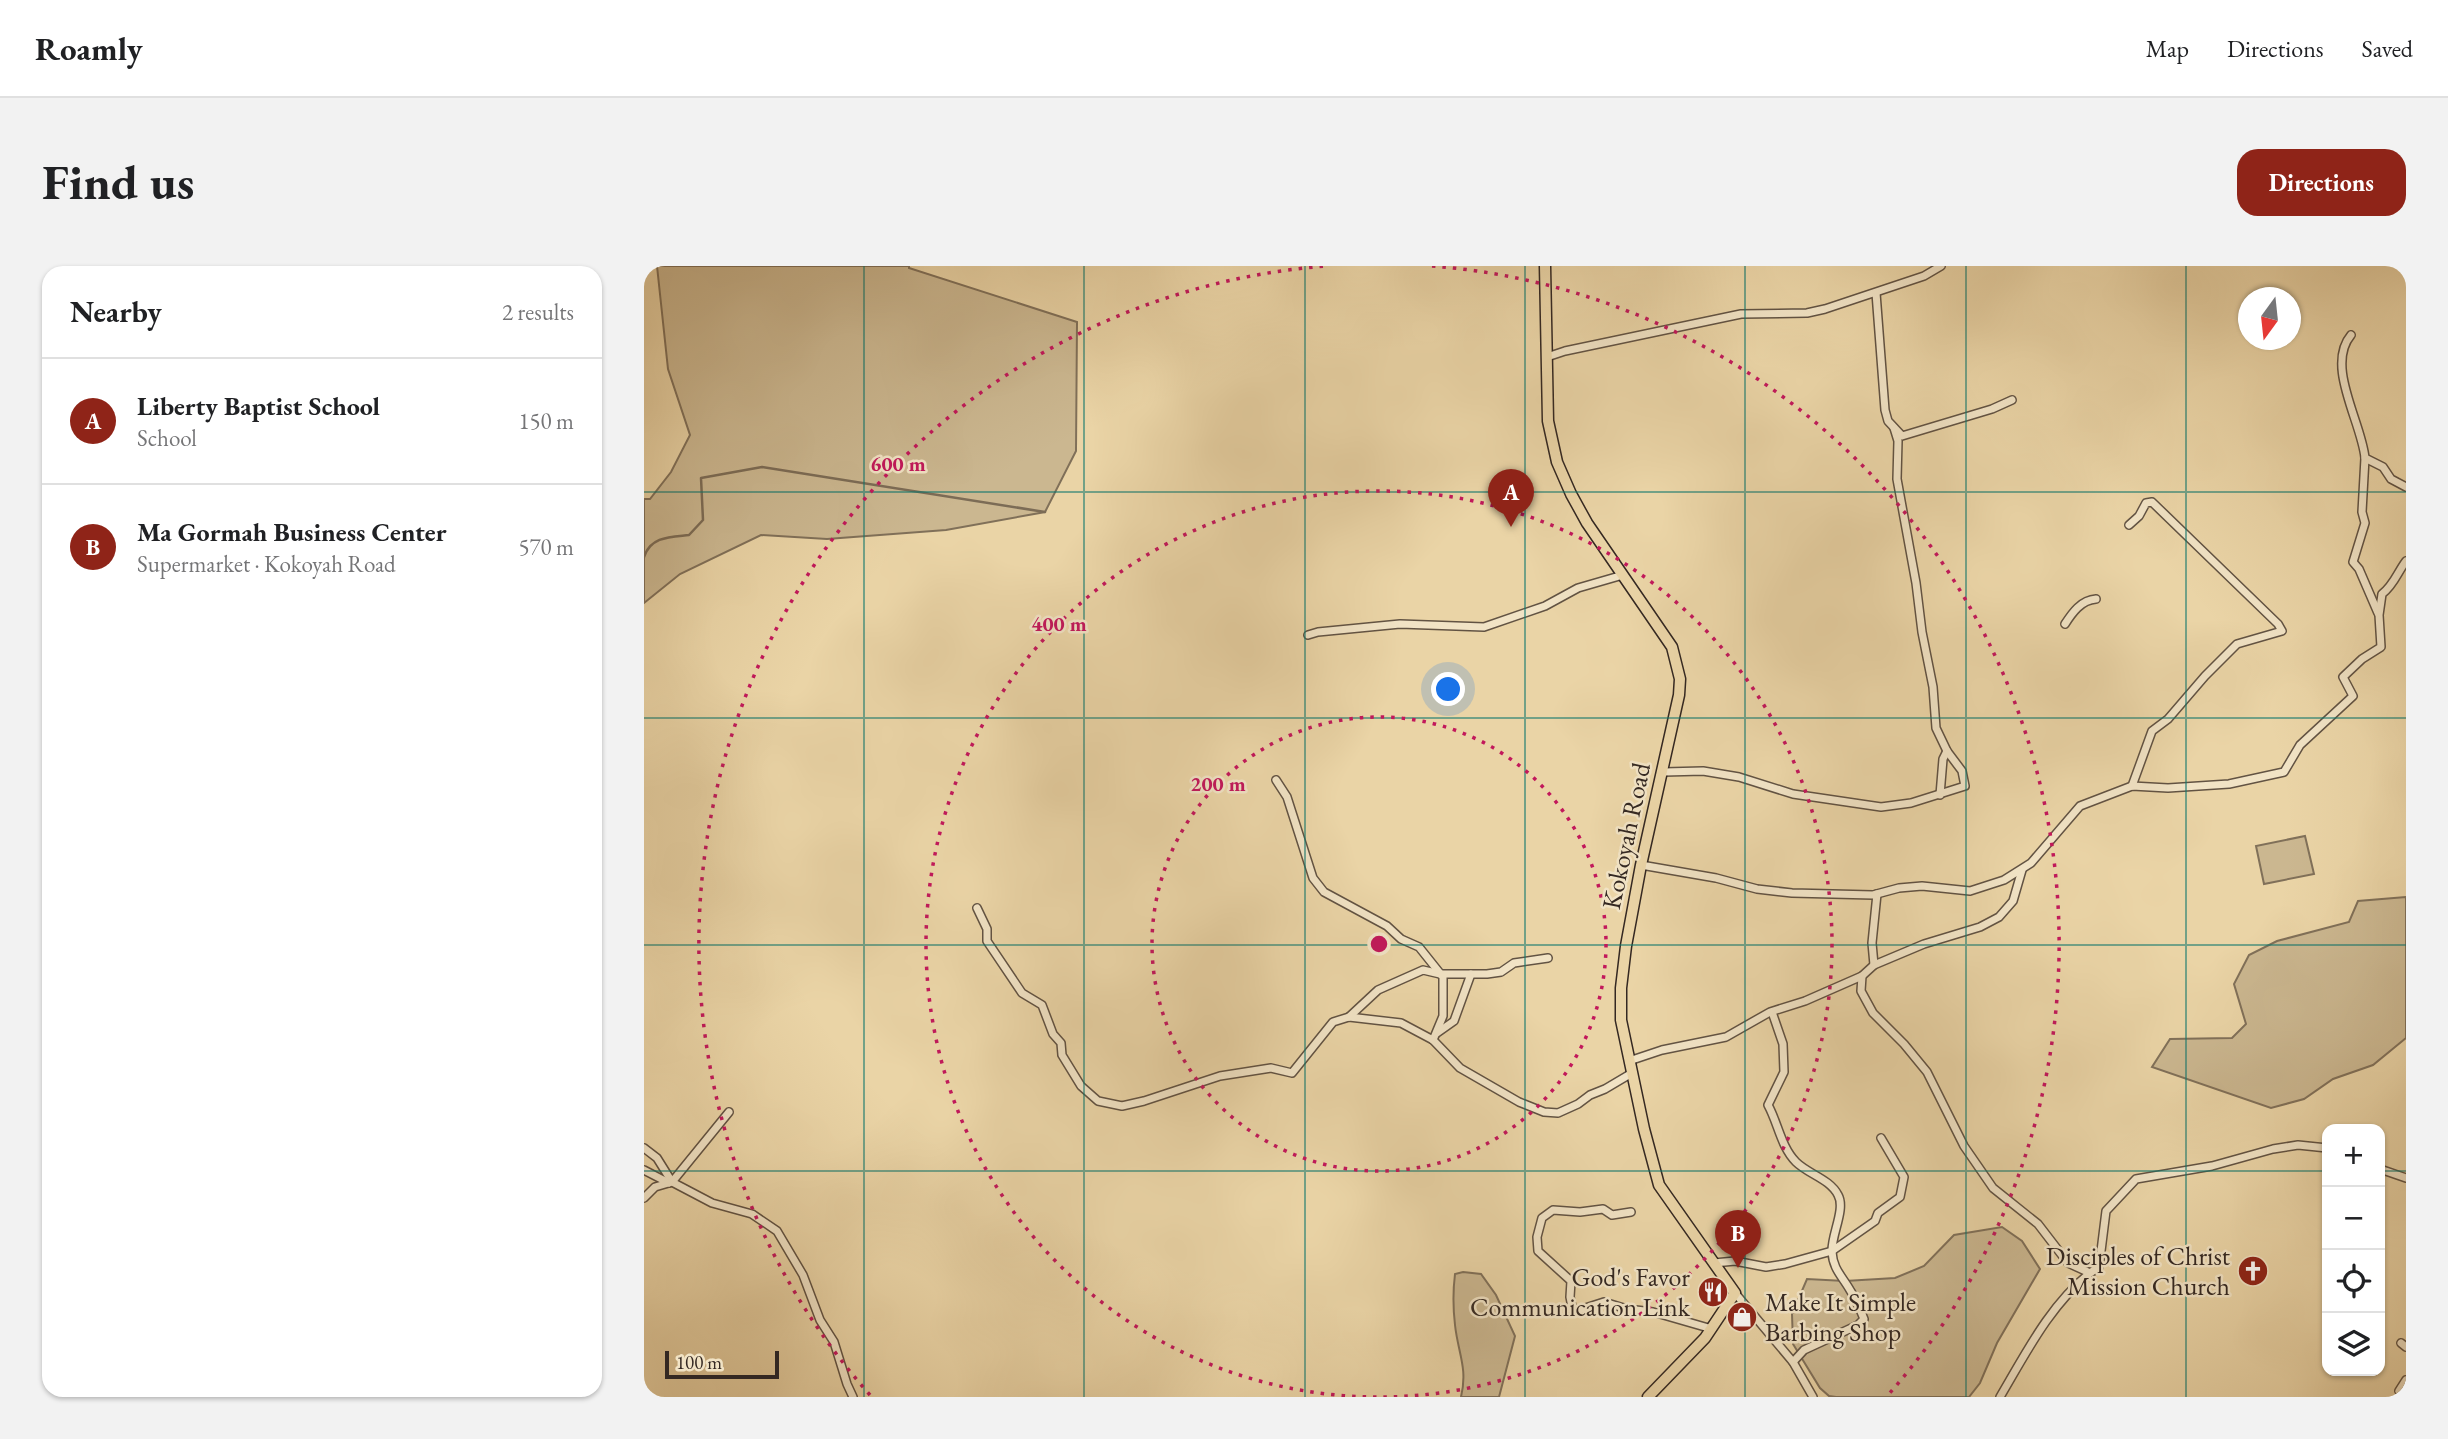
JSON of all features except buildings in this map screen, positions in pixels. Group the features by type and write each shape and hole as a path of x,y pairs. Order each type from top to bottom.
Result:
{"main road":[{"name":"Kokoyah Road","path":"1545,266 1548,421 1557,462 1582,513 1672,647 1681,680 1626,946 1621,988 1621,1020 1659,1185 1735,1293"},
{"path":"1648,1397 1712,1329 1735,1293"}],"street":[{"path":"1546,357 1741,314 1807,313 1876,293 1924,276 1941,266"},
{"path":"1664,772 1703,771 1739,777 1793,794 1881,807 1911,803 1965,786 1962,771 1947,751 1937,728 1934,687 1922,632 1897,479 1898,441 1885,410 1876,293"},
{"path":"2351,335 2345,342 2342,374 2364,445 2365,458 2362,512 2365,523 2353,562 2359,569 2379,615"},
{"path":"1894,428 1902,436 1992,409 2012,400"},
{"path":"2365,458 2383,467 2391,479 2406,487"},
{"path":"2129,525 2139,516 2146,503 2152,502 2232,578 2282,631 2237,644 2198,683 2168,719 2152,731 2132,786"},
{"path":"1641,865 1716,878 1757,890 1852,897 1922,886 1970,891 2004,880 2031,863 2080,806 2132,786 2168,788 2229,784 2284,772 2300,745 2353,696 2343,677 2362,659 2381,647 2379,615 2382,594 2392,587 2396,574 2406,561"},
{"path":"1308,635 1400,624 1484,627 1545,606 1578,588 1623,575"},
{"path":"2065,624 2071,613 2095,599"},
{"path":"1940,795 1943,759 1947,751"},
{"path":"1276,780 1287,797 1314,878 1324,892 1387,926 1401,939 1419,947 1443,977 1443,1016 1435,1037"},
{"path":"1629,1061 1662,1050 1726,1037 1772,1012 1862,976 1874,965 1924,944 1980,927 1999,917 2013,901 2022,869"},
{"path":"1874,965 1872,943 1877,894"},
{"path":"977,908 987,929 987,941 1022,993 1042,1005 1053,1034 1061,1043 1062,1055 1082,1086 1098,1101 1122,1106 1220,1076 1271,1068 1292,1073 1333,1022 1349,1017 1401,1023 1435,1037 1460,1068 1518,1101 1544,1112 1558,1113 1632,1073"},
{"path":"1349,1017 1378,989 1423,970 1440,974 1501,972 1514,963 1548,958"},
{"path":"1435,1037 1454,1021 1471,974"},
{"path":"1862,976 1861,991 1872,1013 1904,1044 1927,1072 1964,1146 1993,1188 2038,1224 2068,1263 2090,1273"},
{"path":"1772,1012 1783,1044 1784,1072 1768,1105 1786,1149 1797,1163 1838,1192 1841,1201 1840,1214 1835,1227 1832,1251 1835,1271 1850,1289 1864,1319 1858,1325 1804,1350 1793,1362"},
{"path":"644,1198 655,1187 670,1182 729,1112"},
{"path":"1714,1263 1735,1261 1766,1267 1785,1264 1832,1251 1875,1220 1878,1213 1900,1197 1904,1178 1881,1138"},
{"path":"2000,1397 2031,1343 2070,1289 2099,1267 2106,1211 2136,1179 2212,1166 2273,1149 2298,1145 2322,1148"},
{"path":"644,1148 657,1158 670,1182"},
{"path":"644,1170 712,1203 752,1214 777,1231 806,1281 820,1320 834,1342 846,1384 853,1397"},
{"path":"2385,1171 2406,1178"},
{"path":"1631,1212 1612,1215 1603,1209 1580,1212 1553,1210 1542,1218 1537,1237 1538,1251 1571,1281 1573,1312 1604,1302 1627,1309 1653,1312 1712,1329"},
{"name":"Kokoyah Road","path":"1735,1293 1793,1362 1813,1397"},
{"path":"2399,1391 2406,1380"}],"shaded area":[{"path":"657,266 909,266 1077,322 1076,451 1045,512 946,530 827,539 761,535 680,574 644,603 644,499 650,499 671,472 690,435 668,369"},
{"path":"2305,836 2314,874 2264,884 2256,846"},
{"path":"2406,897 2406,1038 2373,1065 2333,1079 2304,1099 2271,1108 2152,1067 2170,1039 2232,1038 2246,1024 2234,984 2249,955 2277,941 2349,922 2358,901"},
{"path":"2002,1227 2022,1241 2040,1269 1997,1343 1980,1383 1969,1397 1836,1397 1829,1396 1820,1388 1793,1344 1792,1314 1807,1279 1845,1281 1895,1278 1924,1266 1954,1235"},
{"path":"1455,1274 1481,1274 1496,1295 1515,1336 1499,1397 1461,1397 1463,1369 1455,1325 1454,1293"}],"waterway":[{"path":"644,557 651,545 657,541 689,535 703,520 701,478 762,467 1045,512"}],"place":[{"name":"Liberty Baptist School","path":"1511,527"},
{"name":"Ma Gormah Business Center","path":"1738,1268"},
{"name":"Disciples of Christ Mission Church","path":"2253,1271"},
{"name":"God's Favor Communication Link","path":"1713,1292"},
{"name":"Make It Simple Barbing Shop","path":"1742,1317"}]}
